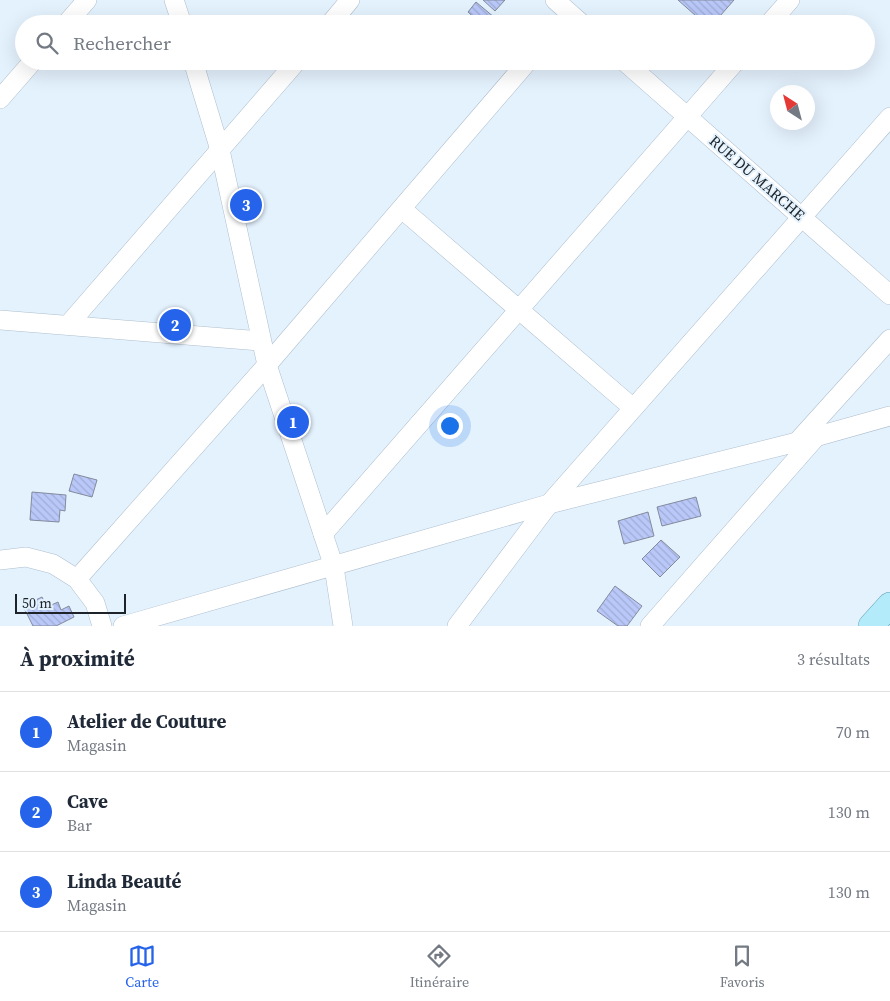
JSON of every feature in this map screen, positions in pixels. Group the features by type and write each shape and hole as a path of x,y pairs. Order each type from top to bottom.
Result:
{"main road":[{"path":"871,626 890,605"}],"street":[{"path":"174,0 179,15"},
{"path":"338,15 350,0"},
{"path":"555,0 566,15"},
{"path":"777,15 790,0"},
{"path":"72,15 80,3"},
{"path":"0,99 25,70"},
{"path":"196,70 220,150 261,341 334,567 343,626"},
{"path":"68,325 289,70"},
{"path":"77,579 268,365 520,70"},
{"name":"RUE DU MARCHE","path":"634,70 890,295"},
{"path":"323,534 728,70"},
{"path":"457,626 549,504 890,117"},
{"path":"402,209 633,408"},
{"path":"0,320 261,341"},
{"path":"797,442 890,339"},
{"path":"124,626 549,504 797,442 890,416"},
{"path":"650,626 816,437"},
{"path":"0,560 26,557 53,564 77,579 95,603 102,626"}],"building":[{"path":"483,0 505,0 495,11"},
{"path":"678,0 734,0 721,15 695,15"},
{"path":"476,2 491,15 471,15 468,12"},
{"path":"74,474 97,480 92,497 69,491"},
{"path":"32,492 66,495 65,511 60,510 59,522 30,520"},
{"path":"696,497 701,516 662,526 657,507"},
{"path":"648,512 654,536 624,544 618,521"},
{"path":"661,540 680,557 660,577 642,559"},
{"path":"615,586 642,606 627,626 618,626 597,611"},
{"path":"42,597 47,607 58,602 61,610 69,606 74,617 56,626 33,626 23,606"}],"place":[{"name":"Linda Beauté","path":"246,205"},
{"name":"Cave","path":"175,325"},
{"name":"Atelier de Couture","path":"293,422"}]}
